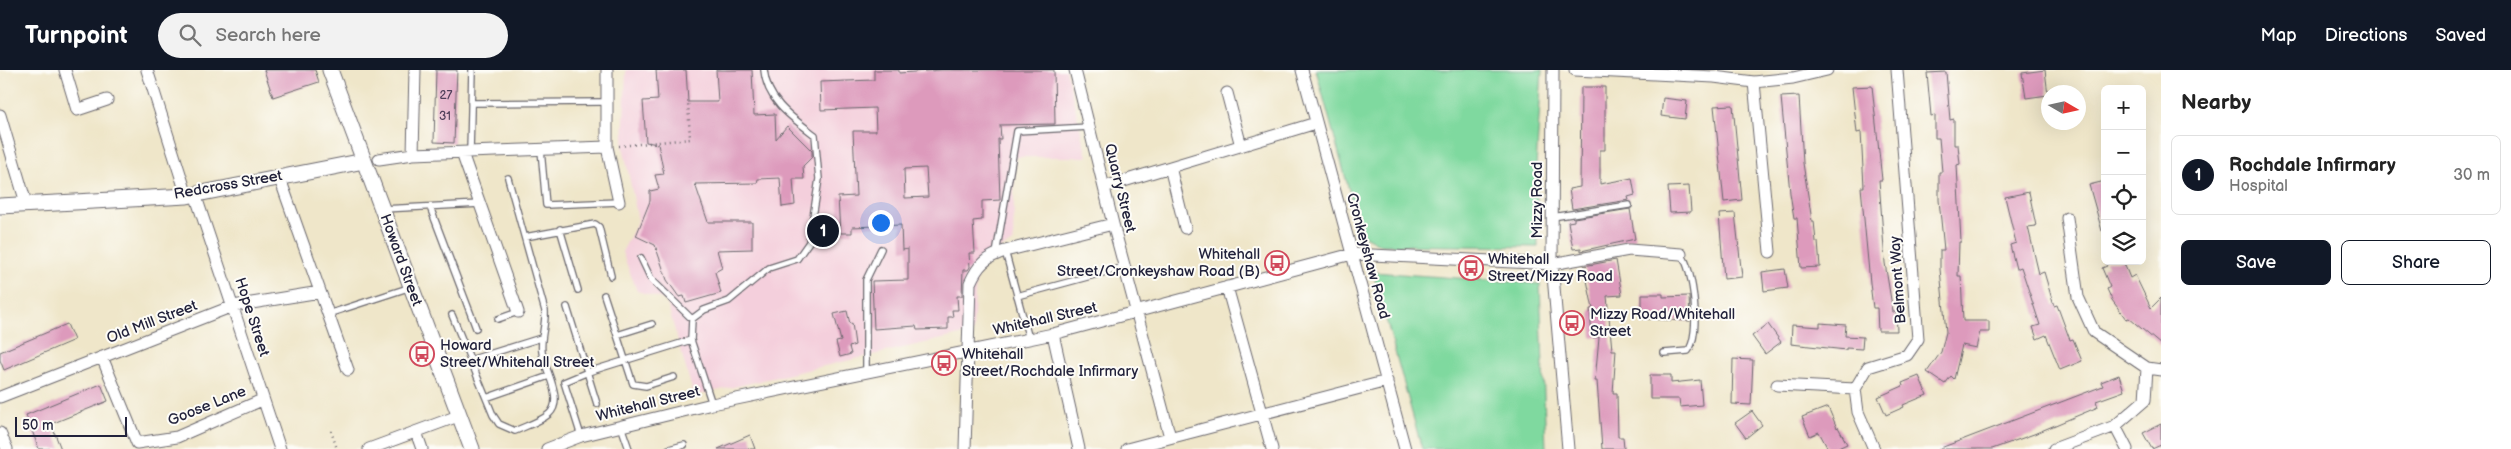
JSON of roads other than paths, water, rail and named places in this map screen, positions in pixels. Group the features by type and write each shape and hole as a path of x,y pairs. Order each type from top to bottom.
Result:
{"street":[{"path":"65,70 78,110 107,100"},
{"name":"Hope Street","path":"147,70 233,306 262,400 280,449"},
{"name":"Howard Street","path":"330,70 372,160 382,209 458,416 472,449"},
{"path":"413,154 415,70"},
{"path":"607,70 607,147 619,202"},
{"name":"Cronkeyshaw Road","path":"1302,70 1405,449"},
{"name":"Mizzy Road","path":"1552,70 1552,264 1568,449"},
{"path":"1575,70 1659,74 1715,73 1754,82 1792,78 1827,70"},
{"name":"Belmont Way","path":"1855,389 1868,366 1907,355 1918,339 1897,70"},
{"name":"Quarry Street","path":"1077,71 1112,224 1170,438"},
{"path":"1754,82 1770,252"},
{"path":"1226,93 1241,146"},
{"path":"0,116 26,203"},
{"path":"1104,187 1316,123"},
{"name":"Redcross Street","path":"0,206 26,203 191,195 279,176 413,154 607,147"},
{"path":"466,153 480,204 518,312"},
{"path":"1170,167 1185,228"},
{"path":"279,176 348,370"},
{"path":"2067,218 2078,297 2094,332 2148,368 2161,370"},
{"path":"965,449 970,283 977,267 1000,252 1112,224"},
{"name":"Whitehall Street","path":"547,449 575,442 621,426 712,404 1053,334 1352,254 1552,264 1628,250 1681,254"},
{"path":"1227,287 1272,449"},
{"name":"Old Mill Street","path":"0,397 233,306 320,292"},
{"path":"1053,334 1079,449"},
{"name":"Goose Lane","path":"102,357 137,443 177,437 262,400"},
{"path":"2054,449 2115,426 2145,400 2148,368"},
{"path":"1127,449 1150,446 1170,438 1387,381"},
{"path":"1777,386 1855,389 1858,412 1874,449"},
{"path":"369,449 458,416"},
{"path":"2115,426 2127,449"},
{"path":"416,432 422,449"},
{"path":"0,433 7,449"}],"lane":[{"path":"466,153 472,70"},
{"path":"692,319 704,310 729,301 769,268 797,259 809,242 819,179 815,135 775,102 765,84 764,70"},
{"path":"471,103 606,102"},
{"path":"1029,339 1017,296 1000,252 1017,131 1089,127"},
{"path":"542,150 546,204 619,202"},
{"path":"452,315 486,398 499,424 514,431 548,416 555,400 542,354 541,338 546,320 545,310 508,178"},
{"path":"382,209 480,204"},
{"path":"1552,217 1628,205"},
{"path":"430,206 476,328"},
{"path":"525,236 590,223 599,227 611,276"},
{"path":"560,229 578,290"},
{"path":"866,372 866,280 881,249"},
{"path":"1664,354 1688,351 1692,346 1694,336 1693,293 1685,259 1681,254"},
{"path":"641,258 651,279 692,319 691,340 712,404"},
{"path":"1017,296 1124,267"},
{"path":"328,314 410,287"},
{"path":"604,295 629,378 637,386 646,386 674,376"},
{"path":"567,307 597,404"},
{"path":"498,319 518,312"},
{"path":"616,335 652,324"},
{"path":"470,360 541,338"},
{"path":"552,386 624,360 691,340"},
{"path":"486,398 549,376"},
{"path":"564,382 575,442"},
{"path":"621,426 628,449"},
{"path":"669,449 684,445"}],"place":[{"name":"Rochdale Infirmary","path":"823,231"},
{"name":"Whitehall Street/Cronkeyshaw Road (B)","path":"1277,263"},
{"name":"Whitehall Street/Mizzy Road","path":"1471,268"},
{"name":"Mizzy Road/Whitehall Street","path":"1572,323"},
{"name":"Howard Street/Whitehall Street","path":"422,354"},
{"name":"Whitehall Street/Rochdale Infirmary","path":"944,363"}]}
